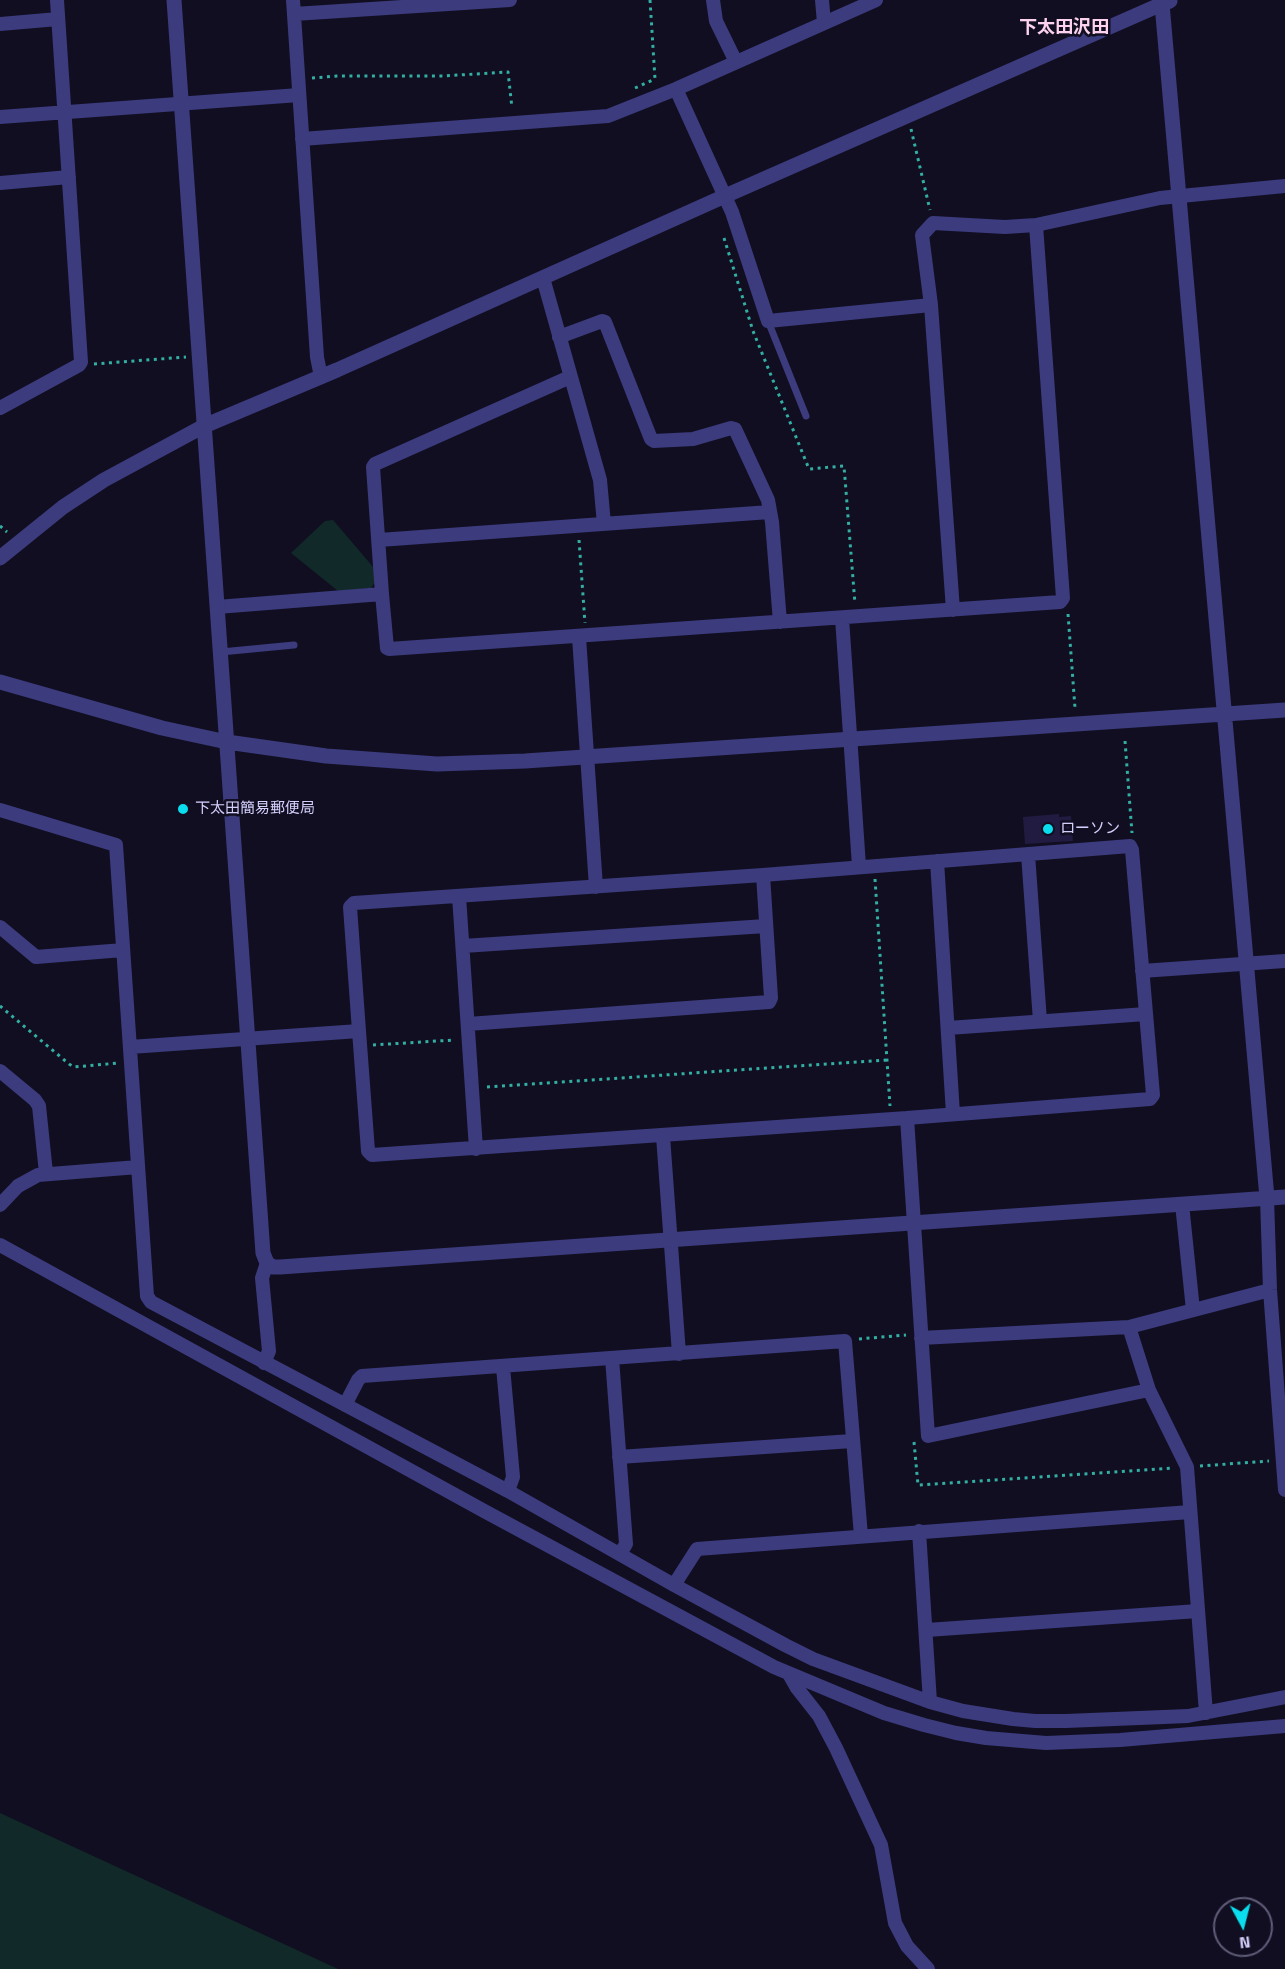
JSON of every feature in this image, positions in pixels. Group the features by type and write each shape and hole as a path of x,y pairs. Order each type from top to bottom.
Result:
{"street":[{"path":"0,408 80,364 57,0"},
{"path":"174,0 263,1252 267,1263 262,1278 269,1351 264,1363"},
{"path":"321,377 317,357 293,7 510,0"},
{"path":"713,0 716,21 736,62"},
{"path":"822,0 824,23"},
{"path":"302,139 608,116 676,89 876,0"},
{"path":"0,558 63,507 104,480 204,426 321,377 1165,1 1267,1198 1270,1290 1285,1490"},
{"path":"0,24 58,19"},
{"path":"676,89 732,212 768,321 931,304"},
{"path":"0,117 299,95"},
{"path":"0,183 69,177"},
{"path":"953,610 931,304 922,235 933,223 1005,227 1036,225 1160,198 1285,186"},
{"path":"570,376 375,464 373,467 382,594 389,650 1060,602 1063,598 1036,225"},
{"path":"543,278 600,480 604,524"},
{"path":"559,337 602,321 605,322 651,439 654,441 693,439 731,428 735,429 762,487 770,512 780,622"},
{"path":"379,540 770,512"},
{"path":"218,607 382,594"},
{"path":"849,618 851,740 859,866"},
{"path":"583,637 587,757 596,886"},
{"path":"0,682 162,728 227,742 326,756 402,763 478,763 587,757 1285,710"},
{"path":"0,810 116,845 147,1296 151,1302 508,1491 674,1585 813,1659 930,1702 963,1711 1035,1721 1188,1716 1285,1698"},
{"path":"1130,846 1153,1095 1150,1099 476,1149 372,1155 368,1151 350,906 354,903 763,875 874,865 1130,846"},
{"path":"1028,854 1040,1021"},
{"path":"937,861 953,1114"},
{"path":"468,1024 769,1002 771,998 763,875"},
{"path":"459,896 476,1149"},
{"path":"463,946 766,926"},
{"path":"0,927 36,957 123,950"},
{"path":"1142,971 1285,961"},
{"path":"948,1028 1146,1014"},
{"path":"130,1055 248,1038 359,1031"},
{"path":"0,1071 39,1106 46,1173"},
{"path":"907,1118 928,1436 1149,1390"},
{"path":"663,1136 679,1354"},
{"path":"0,1205 29,1178 46,1173 138,1167"},
{"path":"267,1263 280,1267 1285,1197"},
{"path":"1182,1203 1193,1310"},
{"path":"0,1245 476,1507 789,1674 845,1698 904,1719 956,1733 1046,1743 1081,1743 1285,1726"},
{"path":"921,1338 1129,1327 1270,1290"},
{"path":"1129,1327 1149,1390 1187,1467 1206,1713"},
{"path":"345,1405 362,1376 845,1341 861,1536"},
{"path":"612,1358 626,1544 620,1554"},
{"path":"503,1367 513,1477 508,1491"},
{"path":"619,1457 852,1441"},
{"path":"674,1585 697,1549 1191,1512"},
{"path":"919,1531 930,1702"},
{"path":"927,1630 1198,1611"},
{"path":"789,1674 819,1716 836,1748 881,1845 895,1923 907,1946 928,1969"}],"lane":[{"path":"768,321 806,416"},
{"path":"221,652 294,645"}],"path":[{"path":"626,92 656,80 650,0"},
{"path":"298,79 337,76 443,76 508,72 511,108 521,107"},
{"path":"908,116 933,223"},
{"path":"721,231 753,332 809,469 844,466 849,618"},
{"path":"80,364 186,357"},
{"path":"0,526 9,534"},
{"path":"578,526 583,637"},
{"path":"1061,600 1068,608 1075,708"},
{"path":"1125,741 1132,850"},
{"path":"874,865 891,1119"},
{"path":"0,1006 74,1067 130,1055"},
{"path":"484,1077 485,1087 886,1060"},
{"path":"845,1341 906,1335"},
{"path":"914,1439 918,1485 1283,1460"}],"green space":[{"path":"333,520 374,568 375,582 371,588 338,591 291,553 325,521"},
{"path":"0,1813 338,1969 0,1969"}],"building":[{"name":"ローソン","path":"1059,814 1059,817 1071,816 1073,841 1025,844 1023,817"}],"place":[{"name":"下太田簡易郵便局","path":"183,809"},
{"name":"ローソン","path":"1048,829"}],"district":[{"name":"下太田沢田","path":"1064,29"}]}
